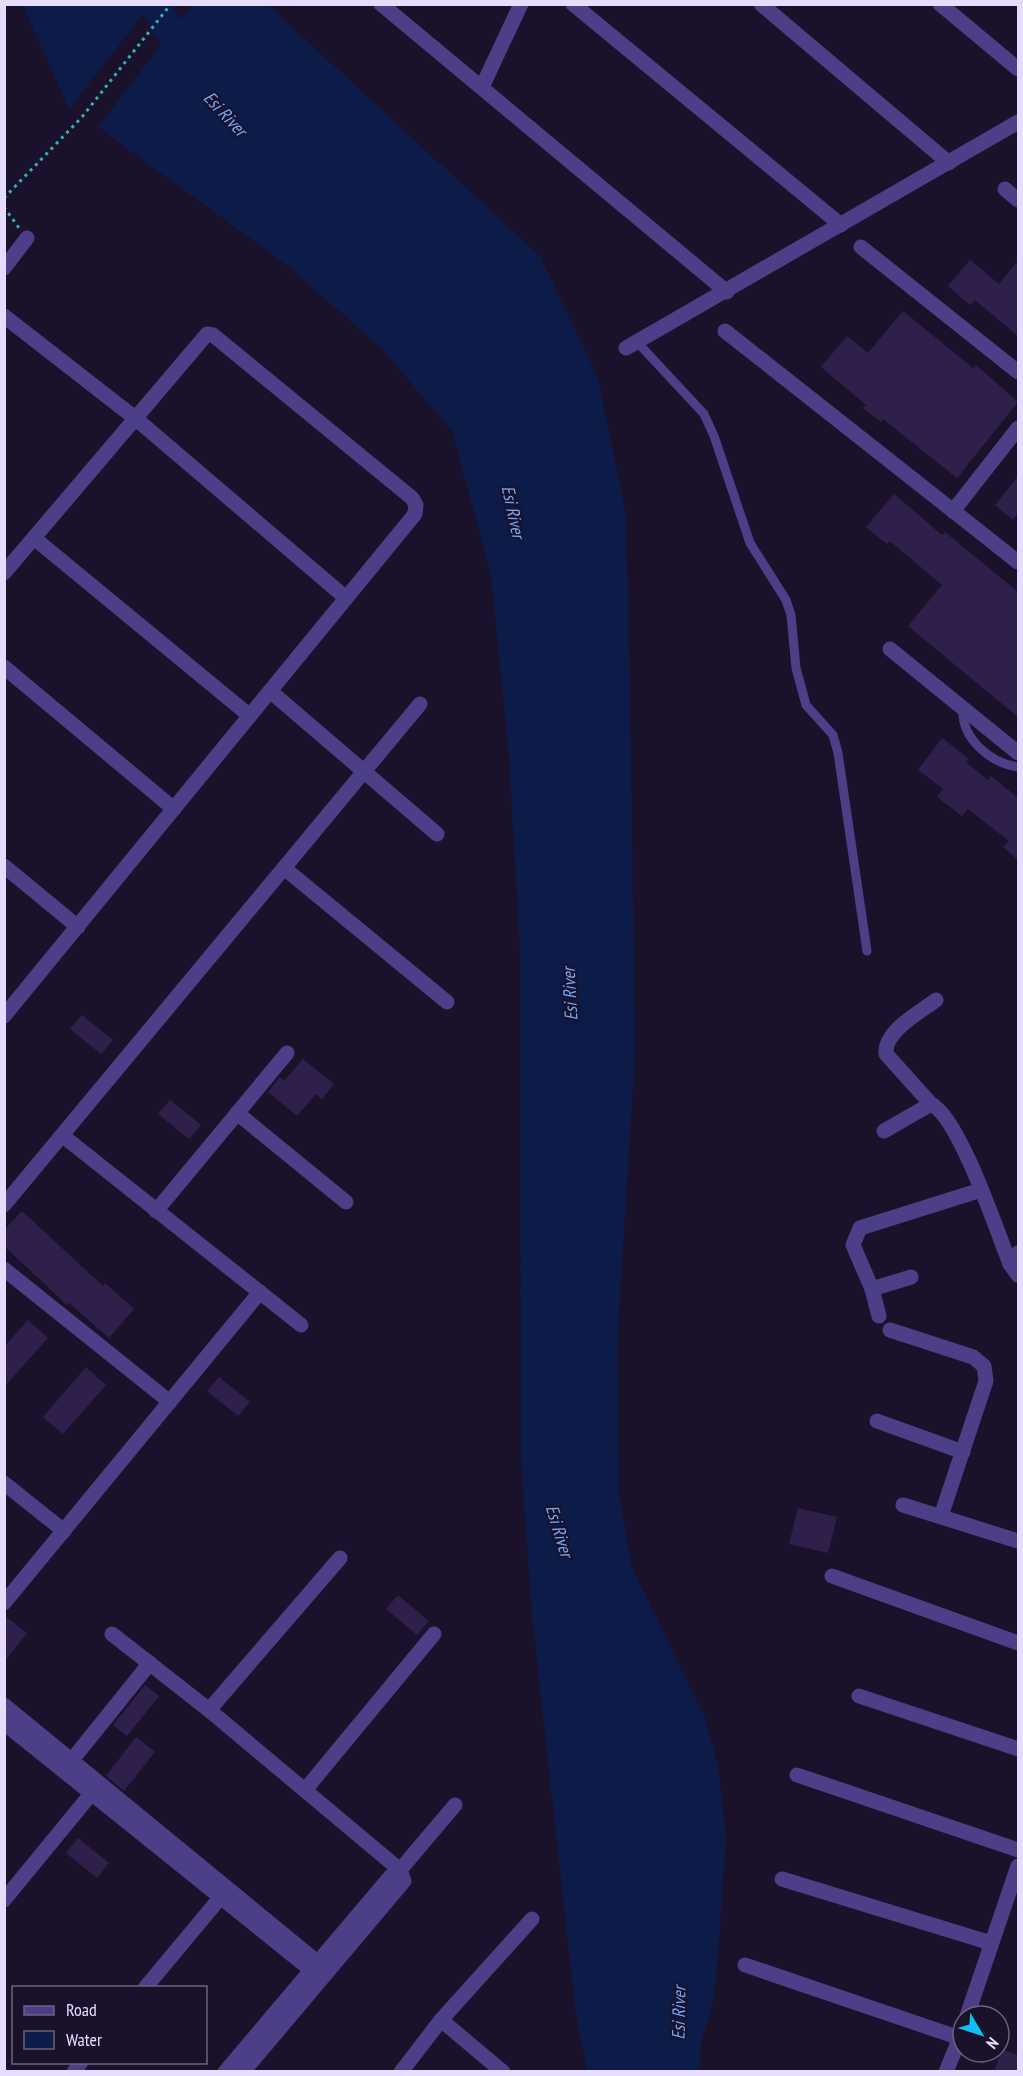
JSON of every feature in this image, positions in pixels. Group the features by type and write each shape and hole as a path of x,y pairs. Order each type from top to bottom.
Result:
{"street":[{"path":"381,4 726,291"},
{"path":"482,87 521,4"},
{"path":"573,4 841,225"},
{"path":"761,4 949,163"},
{"path":"940,4 1018,69"},
{"path":"632,345 1018,123"},
{"path":"1005,189 1018,200"},
{"path":"4,268 27,238"},
{"path":"861,247 1018,372"},
{"path":"4,316 135,418 346,598"},
{"path":"725,331 1018,562"},
{"path":"4,573 201,338 207,334 213,335 412,498 416,505 415,514 4,1016"},
{"path":"953,511 1018,428"},
{"path":"34,538 250,716"},
{"path":"890,649 1018,753"},
{"path":"4,667 174,809"},
{"path":"270,691 437,834"},
{"path":"4,1205 420,704"},
{"path":"4,866 78,927"},
{"path":"284,868 447,1002"},
{"path":"936,1000 891,1035 885,1044 886,1054 931,1104 940,1108 947,1116 1016,1264"},
{"path":"156,1211 287,1053"},
{"path":"884,1131 931,1104"},
{"path":"237,1113 346,1202"},
{"path":"63,1136 301,1324"},
{"path":"879,1316 872,1289 854,1245 860,1228 981,1190"},
{"path":"4,1269 170,1402"},
{"path":"872,1289 911,1277"},
{"path":"4,1603 260,1292"},
{"path":"890,1330 973,1357 984,1366 986,1381 941,1516"},
{"path":"877,1421 963,1452"},
{"path":"4,1483 64,1531"},
{"path":"903,1504 1018,1541"},
{"path":"209,1710 340,1558"},
{"path":"832,1576 1018,1642"},
{"path":"112,1634 209,1710 400,1870 404,1881 225,2072"},
{"path":"305,1790 434,1635"},
{"path":"72,1760 150,1664"},
{"path":"859,1696 1018,1749"},
{"path":"4,1705 319,1970"},
{"path":"4,1723 220,1898 319,1970"},
{"path":"797,1775 1018,1850"},
{"path":"4,1900 91,1794"},
{"path":"400,1870 455,1805"},
{"path":"971,2004 1018,1866"},
{"path":"782,1879 992,1943"},
{"path":"147,1986 220,1898"},
{"path":"401,2072 441,2020 532,1919"},
{"path":"745,1965 951,2031"},
{"path":"243,2072 319,1970"},
{"path":"441,2020 503,2072"}],"lane":[{"path":"632,345 704,414 714,436 750,543 786,600 791,615 796,668 802,693 813,716 825,725 832,735 838,753 867,951"},
{"path":"963,709 964,727 970,737 996,759 1018,767"}],"path":[{"path":"4,198 82,117 171,4"},
{"path":"4,207 27,238"}],"water":[{"path":"23,5 150,5 69,109"},
{"path":"192,5 268,5 540,256 598,378 626,516 630,693 635,1053 617,1344 619,1494 632,1568 705,1718 718,1766 726,1836 713,2004 701,2043 699,2071 587,2071 576,2016 532,1615 521,1460 520,950 509,757 491,574 452,431 382,349 288,266 98,127"}],"building":[{"path":"970,260 999,284 1018,261 1018,336 975,300 970,305 948,286"},
{"path":"903,311 973,368 976,365 1018,402 957,478 883,419 881,422 863,408 866,405 821,367 847,336 868,353"},
{"path":"1018,476 1018,513 1013,520 995,505"},
{"path":"894,494 942,535 945,532 1018,592 1018,717 908,626 942,585 890,541 887,544 866,527"},
{"path":"942,738 969,759 966,762 988,780 991,776 1018,798 1018,860 1003,847 1009,841 968,809 962,816 937,797 943,789 918,770"},
{"path":"82,1015 113,1040 101,1054 70,1029"},
{"path":"303,1059 334,1084 322,1099 316,1094 297,1116 268,1092 280,1077 284,1081"},
{"path":"170,1100 201,1125 189,1139 158,1114"},
{"path":"22,1211 103,1286 105,1283 134,1309 109,1338 69,1303 67,1305 4,1246 4,1230"},
{"path":"28,1320 48,1338 4,1387 4,1347"},
{"path":"86,1367 106,1385 63,1434 43,1417"},
{"path":"219,1377 250,1402 238,1416 207,1391"},
{"path":"798,1508 837,1517 828,1553 789,1544"},
{"path":"398,1595 429,1621 417,1635 386,1609"},
{"path":"4,1615 27,1633 4,1662"},
{"path":"145,1685 159,1696 127,1736 113,1725"},
{"path":"136,1737 155,1752 124,1791 106,1776"},
{"path":"78,1838 109,1863 97,1878 66,1853"},
{"path":"1011,2052 1018,2055 1018,2072 994,2072 997,2064 1011,2064"}],"waterway":[{"name":"Esi River","path":"155,4 190,68"}]}
